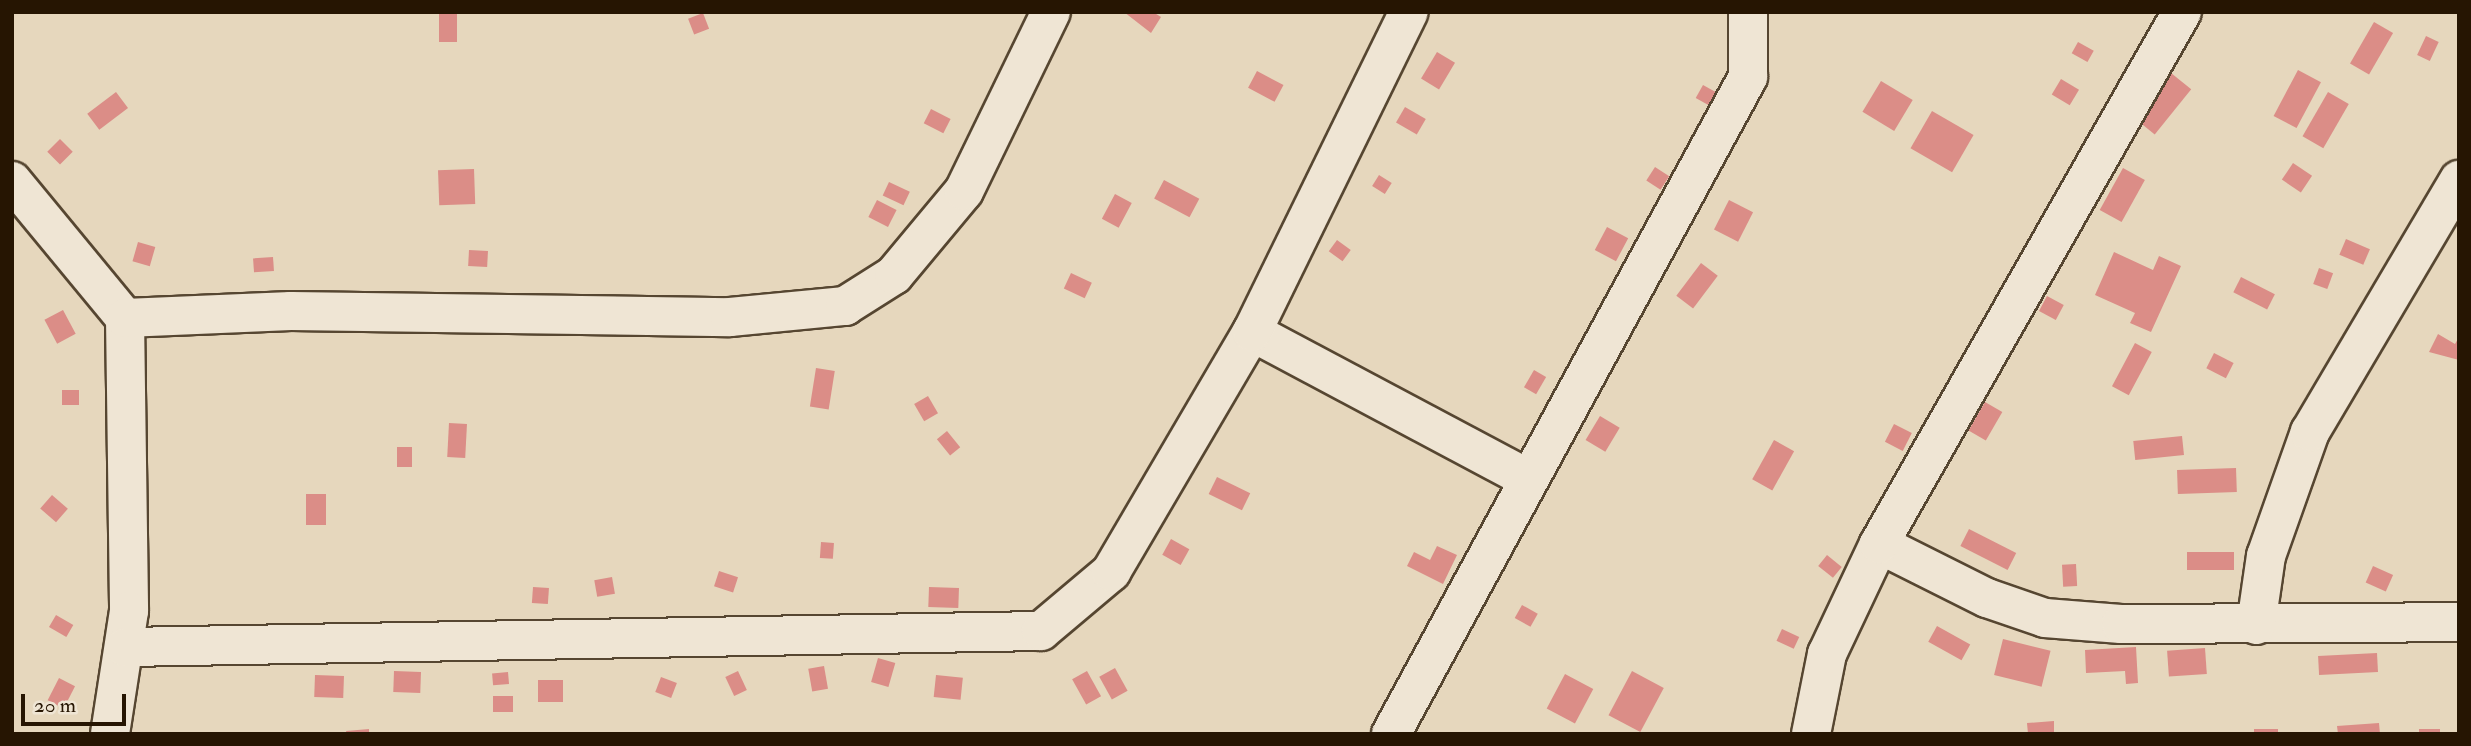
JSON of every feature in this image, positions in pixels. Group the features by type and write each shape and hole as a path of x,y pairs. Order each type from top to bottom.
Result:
{"street":[{"path":"125,318 291,311 730,317 845,306 894,275 964,191 1051,12"},
{"path":"125,647 1041,631 1111,572 1252,332 1409,12"},
{"path":"1391,734 1748,77 1748,12"},
{"path":"1811,734 1827,654 1879,544 2182,12"},
{"path":"2256,625 2266,556 2311,432 2459,180"},
{"path":"12,181 125,318 125,647 110,734"},
{"path":"1252,332 1528,479"},
{"path":"1879,544 1987,598 2045,618 2256,625 2459,622"}],"building":[{"path":"1124,12 1153,12 1161,17 1151,33"},
{"path":"703,13 709,29 694,35 688,19"},
{"path":"439,14 457,14 457,42 439,42"},
{"path":"2374,22 2393,33 2369,75 2350,64"},
{"path":"2426,36 2439,42 2430,61 2417,55"},
{"path":"2078,42 2094,51 2087,62 2072,53"},
{"path":"1437,52 1455,63 1439,89 1421,79"},
{"path":"2298,70 2321,82 2297,128 2274,116"},
{"path":"1257,71 1283,85 1275,102 1248,88"},
{"path":"2171,73 2191,89 2155,134 2134,118"},
{"path":"2061,79 2079,90 2070,105 2052,94"},
{"path":"1881,81 1913,100 1894,131 1862,112"},
{"path":"1703,85 1719,94 1711,107 1696,98"},
{"path":"116,92 128,108 99,130 87,114"},
{"path":"2328,92 2349,104 2323,148 2302,136"},
{"path":"1405,107 1426,119 1417,135 1396,123"},
{"path":"931,109 951,119 943,133 924,123"},
{"path":"1932,111 1974,135 1952,172 1910,148"},
{"path":"60,139 73,152 60,164 47,152"},
{"path":"2293,163 2312,176 2301,192 2282,180"},
{"path":"1655,167 1669,176 1661,190 1646,180"},
{"path":"2123,168 2145,180 2122,222 2100,210"},
{"path":"474,169 475,204 439,205 438,170"},
{"path":"1379,175 1392,183 1385,194 1372,186"},
{"path":"1164,180 1199,199 1189,217 1154,199"},
{"path":"889,182 910,192 904,205 883,196"},
{"path":"1115,194 1132,203 1119,228 1102,219"},
{"path":"877,200 897,210 888,227 868,217"},
{"path":"1729,200 1753,212 1738,242 1714,229"},
{"path":"1607,227 1628,238 1616,261 1595,250"},
{"path":"2346,239 2370,249 2363,265 2339,255"},
{"path":"1337,240 1351,250 1343,261 1329,251"},
{"path":"138,242 155,247 150,266 132,261"},
{"path":"469,250 488,251 487,267 468,266"},
{"path":"2114,252 2153,270 2159,256 2181,266 2151,332 2130,323 2135,313 2095,295"},
{"path":"273,257 274,271 254,272 253,258"},
{"path":"1701,263 1718,276 1693,308 1676,296"},
{"path":"2319,268 2333,273 2327,289 2313,284"},
{"path":"1071,273 1092,283 1085,298 1064,288"},
{"path":"2241,277 2275,294 2267,309 2233,292"},
{"path":"2047,296 2064,305 2056,320 2039,311"},
{"path":"63,310 76,334 57,344 44,320"},
{"path":"2438,334 2455,344 2459,337 2459,360 2429,352"},
{"path":"2135,343 2152,352 2129,395 2112,386"},
{"path":"2214,353 2234,363 2226,378 2206,368"},
{"path":"816,368 835,371 829,409 810,407"},
{"path":"1534,370 1546,377 1536,394 1524,387"},
{"path":"62,390 79,390 79,405 62,405"},
{"path":"928,396 938,413 924,421 914,404"},
{"path":"1985,402 2002,412 1986,441 1968,431"},
{"path":"1600,416 1620,428 1605,452 1586,440"},
{"path":"449,423 467,424 465,458 447,457"},
{"path":"1894,424 1912,433 1903,451 1885,442"},
{"path":"947,431 960,447 950,456 937,439"},
{"path":"2182,436 2184,455 2135,460 2133,441"},
{"path":"1774,440 1794,451 1772,491 1752,479"},
{"path":"397,447 412,447 412,467 397,467"},
{"path":"2236,468 2237,492 2178,494 2177,470"},
{"path":"1217,477 1250,493 1242,510 1209,494"},
{"path":"306,494 326,494 326,525 306,525"},
{"path":"52,495 68,509 56,522 40,509"},
{"path":"1969,529 2016,553 2008,570 1960,546"},
{"path":"1171,539 1189,549 1181,565 1162,555"},
{"path":"821,542 834,543 833,559 820,558"},
{"path":"1437,546 1457,555 1443,584 1407,566 1414,552 1430,560"},
{"path":"2187,552 2234,552 2234,570 2187,570"},
{"path":"1827,555 1842,567 1833,578 1818,566"},
{"path":"2076,564 2077,586 2063,587 2062,565"},
{"path":"2373,566 2393,575 2386,591 2366,582"},
{"path":"719,571 738,577 733,592 714,586"},
{"path":"612,577 615,594 597,597 594,580"},
{"path":"533,587 549,588 548,604 532,603"},
{"path":"929,587 959,588 958,608 928,607"},
{"path":"1522,605 1538,614 1530,627 1515,618"},
{"path":"56,615 73,625 66,637 49,627"},
{"path":"1937,626 1970,644 1962,660 1928,642"},
{"path":"1782,629 1799,637 1794,649 1777,641"},
{"path":"2003,639 2051,651 2042,687 1994,675"},
{"path":"2136,647 2138,683 2126,684 2125,671 2086,673 2085,650"},
{"path":"2205,648 2207,674 2169,677 2167,651"},
{"path":"2377,653 2378,672 2319,675 2318,656"},
{"path":"878,658 895,663 888,687 871,682"},
{"path":"824,666 828,689 812,691 808,669"},
{"path":"1115,668 1128,691 1112,699 1099,677"},
{"path":"394,671 421,672 420,693 393,692"},
{"path":"738,671 747,690 734,696 725,677"},
{"path":"1087,671 1101,696 1086,705 1072,679"},
{"path":"1632,671 1664,688 1640,732 1609,715"},
{"path":"508,672 509,684 493,685 492,673"},
{"path":"1565,674 1593,689 1575,723 1547,708"},
{"path":"315,675 344,676 343,698 314,697"},
{"path":"936,675 963,678 961,700 934,697"},
{"path":"661,677 677,683 671,698 655,692"},
{"path":"59,678 75,686 64,708 48,700"},
{"path":"538,680 563,680 563,702 538,702"},
{"path":"493,696 513,696 513,712 493,712"},
{"path":"2054,721 2054,734 2028,734 2027,723"},
{"path":"2379,723 2380,734 2338,734 2337,726"},
{"path":"369,729 369,734 347,734 346,731"},
{"path":"2254,729 2278,729 2278,734 2254,734"},
{"path":"2419,729 2440,729 2440,734 2419,734"}]}
